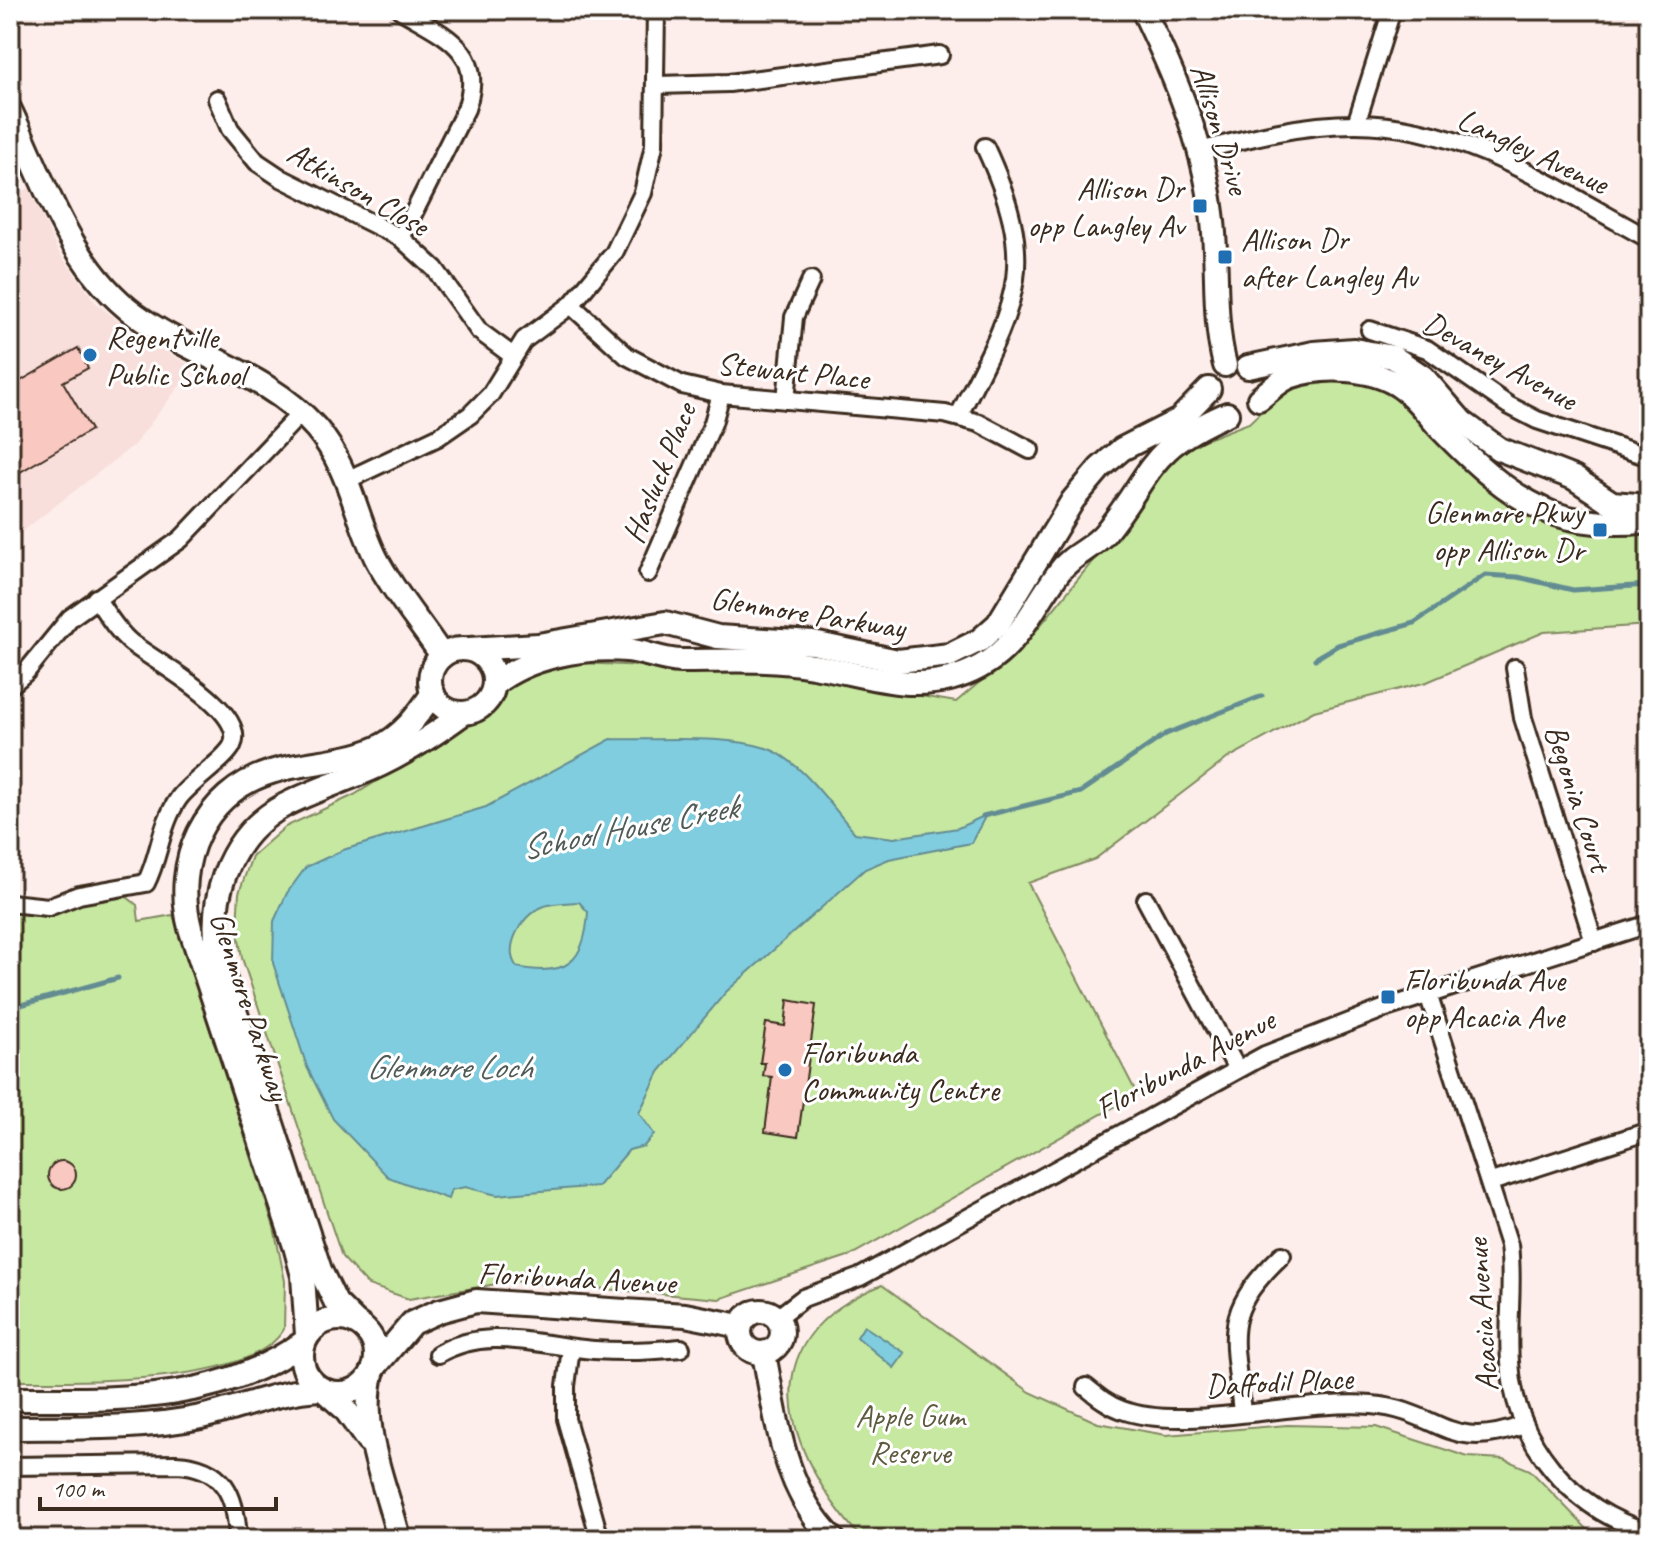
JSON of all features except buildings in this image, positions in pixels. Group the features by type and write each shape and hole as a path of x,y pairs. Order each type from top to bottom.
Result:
{"main road":[{"name":"Allison Drive","path":"1143,10 1188,112 1200,151 1212,213 1217,321 1225,365"},
{"path":"10,110 77,251 104,287 147,323 263,384 301,413 328,443 347,480 377,559 442,656"},
{"path":"1649,506 1612,503 1574,478 1499,449 1462,422 1423,377 1393,357 1354,350 1314,353 1248,367 1225,365 1214,374 1209,389 1214,404 1227,414 1247,413 1279,383 1301,374 1339,370 1376,376 1403,388 1471,458 1529,501 1551,512 1583,520 1618,523 1649,521"},
{"path":"1248,367 1260,381 1259,399"},
{"name":"Glenmore Parkway","path":"469,649 538,645 665,623 727,639 803,641 898,661 950,655 980,640 998,624 1073,500 1100,468 1122,449 1179,420 1209,389"},
{"name":"Glenmore Parkway","path":"494,684 523,665 612,650 669,660 795,663 898,684 926,683 965,674 998,655 1018,637 1057,573 1103,536 1155,458 1184,434 1227,414"},
{"path":"458,648 469,649 489,663 494,684 485,704 464,713 443,706 433,693 430,677 442,656 458,648"},
{"name":"Glenmore Parkway","path":"306,1338 303,1276 190,928 184,894 185,868 201,828 234,791 269,772 326,763 377,748 406,728 433,693"},
{"name":"Glenmore Parkway","path":"358,1324 336,1303 320,1270 221,968 215,943 216,905 229,862 246,836 263,820 285,805 418,745 464,713"},
{"name":"Floribunda Avenue","path":"358,1324 385,1328 412,1323 462,1304 499,1300 602,1312 685,1315 740,1326"},
{"path":"766,1311 777,1318 783,1330 780,1343 764,1354 752,1352 743,1344 740,1326 753,1312 766,1311"},
{"path":"10,1399 112,1399 187,1390 254,1373 324,1322 345,1319 358,1324 374,1344 367,1402 371,1446 399,1539"},
{"name":"Floribunda Avenue","path":"373,1370 412,1323"},
{"path":"306,1338 301,1352 305,1373 345,1409 371,1446"},
{"path":"764,1354 791,1476 813,1516 833,1539"},
{"path":"10,1428 154,1423 200,1417 283,1394 323,1390 348,1393 358,1389 373,1370"}],"street":[{"path":"401,10 456,44 467,59 472,77 466,109 401,238"},
{"path":"347,480 461,423 490,395 530,334 571,305 608,262 637,210 654,145 658,85 656,10"},
{"path":"1356,124 1392,10"},
{"path":"658,85 742,82 940,55"},
{"name":"Atkinson Close","path":"217,99 239,142 263,167 401,238 435,269 479,331 513,356"},
{"name":"Langley Avenue","path":"1200,151 1287,129 1356,124 1426,132 1470,146 1649,239"},
{"path":"958,417 1002,329 1015,282 1017,249 1009,203 985,147"},
{"path":"786,400 794,317 811,280"},
{"name":"Stewart Place","path":"571,305 616,347 651,371 682,385 721,394 958,417 988,426 1030,450"},
{"name":"Devaney Avenue","path":"1370,330 1427,349 1508,405 1537,420 1649,457"},
{"name":"Hasluck Place","path":"648,573 713,423 721,394"},
{"path":"10,686 26,672 58,630 96,598 171,549 301,413"},
{"path":"10,903 48,907 79,895 146,883 159,837 174,806 196,777 231,748 234,731 213,701 127,639 96,598"},
{"name":"Begonia Court","path":"1515,668 1523,718 1594,942"},
{"path":"1146,900 1237,1069"},
{"name":"Floribunda Avenue","path":"777,1318 803,1298 860,1277 1237,1069 1303,1038 1428,994 1649,924"},
{"name":"Acacia Avenue","path":"1428,994 1509,1245 1513,1287 1510,1363 1524,1425 1542,1456 1571,1489 1615,1519 1649,1532"},
{"path":"1491,1182 1649,1131"},
{"path":"1242,1412 1234,1338 1237,1313 1253,1282 1282,1255"},
{"path":"438,1354 464,1342 492,1337 571,1348 626,1351 681,1348"},
{"path":"571,1348 566,1419 600,1539"},
{"name":"Daffodil Place","path":"1086,1387 1109,1405 1140,1415 1175,1417 1326,1404 1376,1405 1477,1437 1496,1435 1524,1425"},
{"path":"10,1466 176,1464 202,1467 220,1479 229,1493 238,1539"}],"shaded area":[{"name":"Regentville Public School","path":"29,188 58,251 96,303 136,336 194,367 134,445 10,541 10,197"}],"green space":[{"path":"1346,380 1390,392 1422,426 1518,505 1649,529 1649,625 1544,632 1427,682 1314,711 1228,758 1095,859 1028,883 1137,1094 851,1255 719,1299 514,1281 409,1299 368,1285 342,1257 242,958 237,927 239,893 252,856 285,827 354,795 499,706 510,682 579,663 777,672 956,702 1026,643 1114,535 1161,463 1194,444 1249,423 1281,393"},
{"path":"127,897 137,905 139,921 173,915 274,1227 285,1281 284,1329 265,1348 235,1362 198,1371 115,1380 10,1381 10,913 47,917 83,903"},
{"name":"Apple Gum Reserve","path":"882,1285 1030,1392 1098,1423 1166,1435 1287,1425 1376,1427 1468,1457 1504,1459 1530,1470 1589,1531 1610,1539 862,1539 813,1470 798,1434 791,1399 795,1366 810,1335 839,1308"}],"water":[{"name":"Glenmore Loch","path":"611,739 690,739 749,744 778,753 803,772 855,833 894,838 958,828 986,815 971,843 889,859 865,869 726,992 659,1072 639,1113 654,1134 644,1146 629,1150 598,1186 497,1195 465,1187 451,1190 448,1199 388,1177 333,1119 307,1067 273,963 274,921 287,893 306,867 343,850 486,807","holes":["579,902 588,912 583,944 570,962 548,970 517,967 513,960 513,943 520,926 533,912 549,905"]},
{"path":"864,1326 905,1353 894,1368 857,1337"}],"waterway":[{"name":"School House Creek","path":"1315,659 1338,645 1414,623 1485,575 1518,577 1573,590 1649,585"},
{"name":"School House Creek","path":"983,816 1081,792 1166,734 1262,696"},
{"name":"School House Creek","path":"10,1008 118,978"}],"place":[{"name":"Allison Dr opp Langley Av","path":"1200,206"},
{"name":"Allison Dr after Langley Av","path":"1225,257"},
{"name":"Regentville Public School","path":"90,355"},
{"name":"Glenmore Pkwy opp Allison Dr","path":"1600,530"},
{"name":"Floribunda Ave opp Acacia Ave","path":"1388,997"},
{"name":"Floribunda Community Centre","path":"785,1070"}]}
